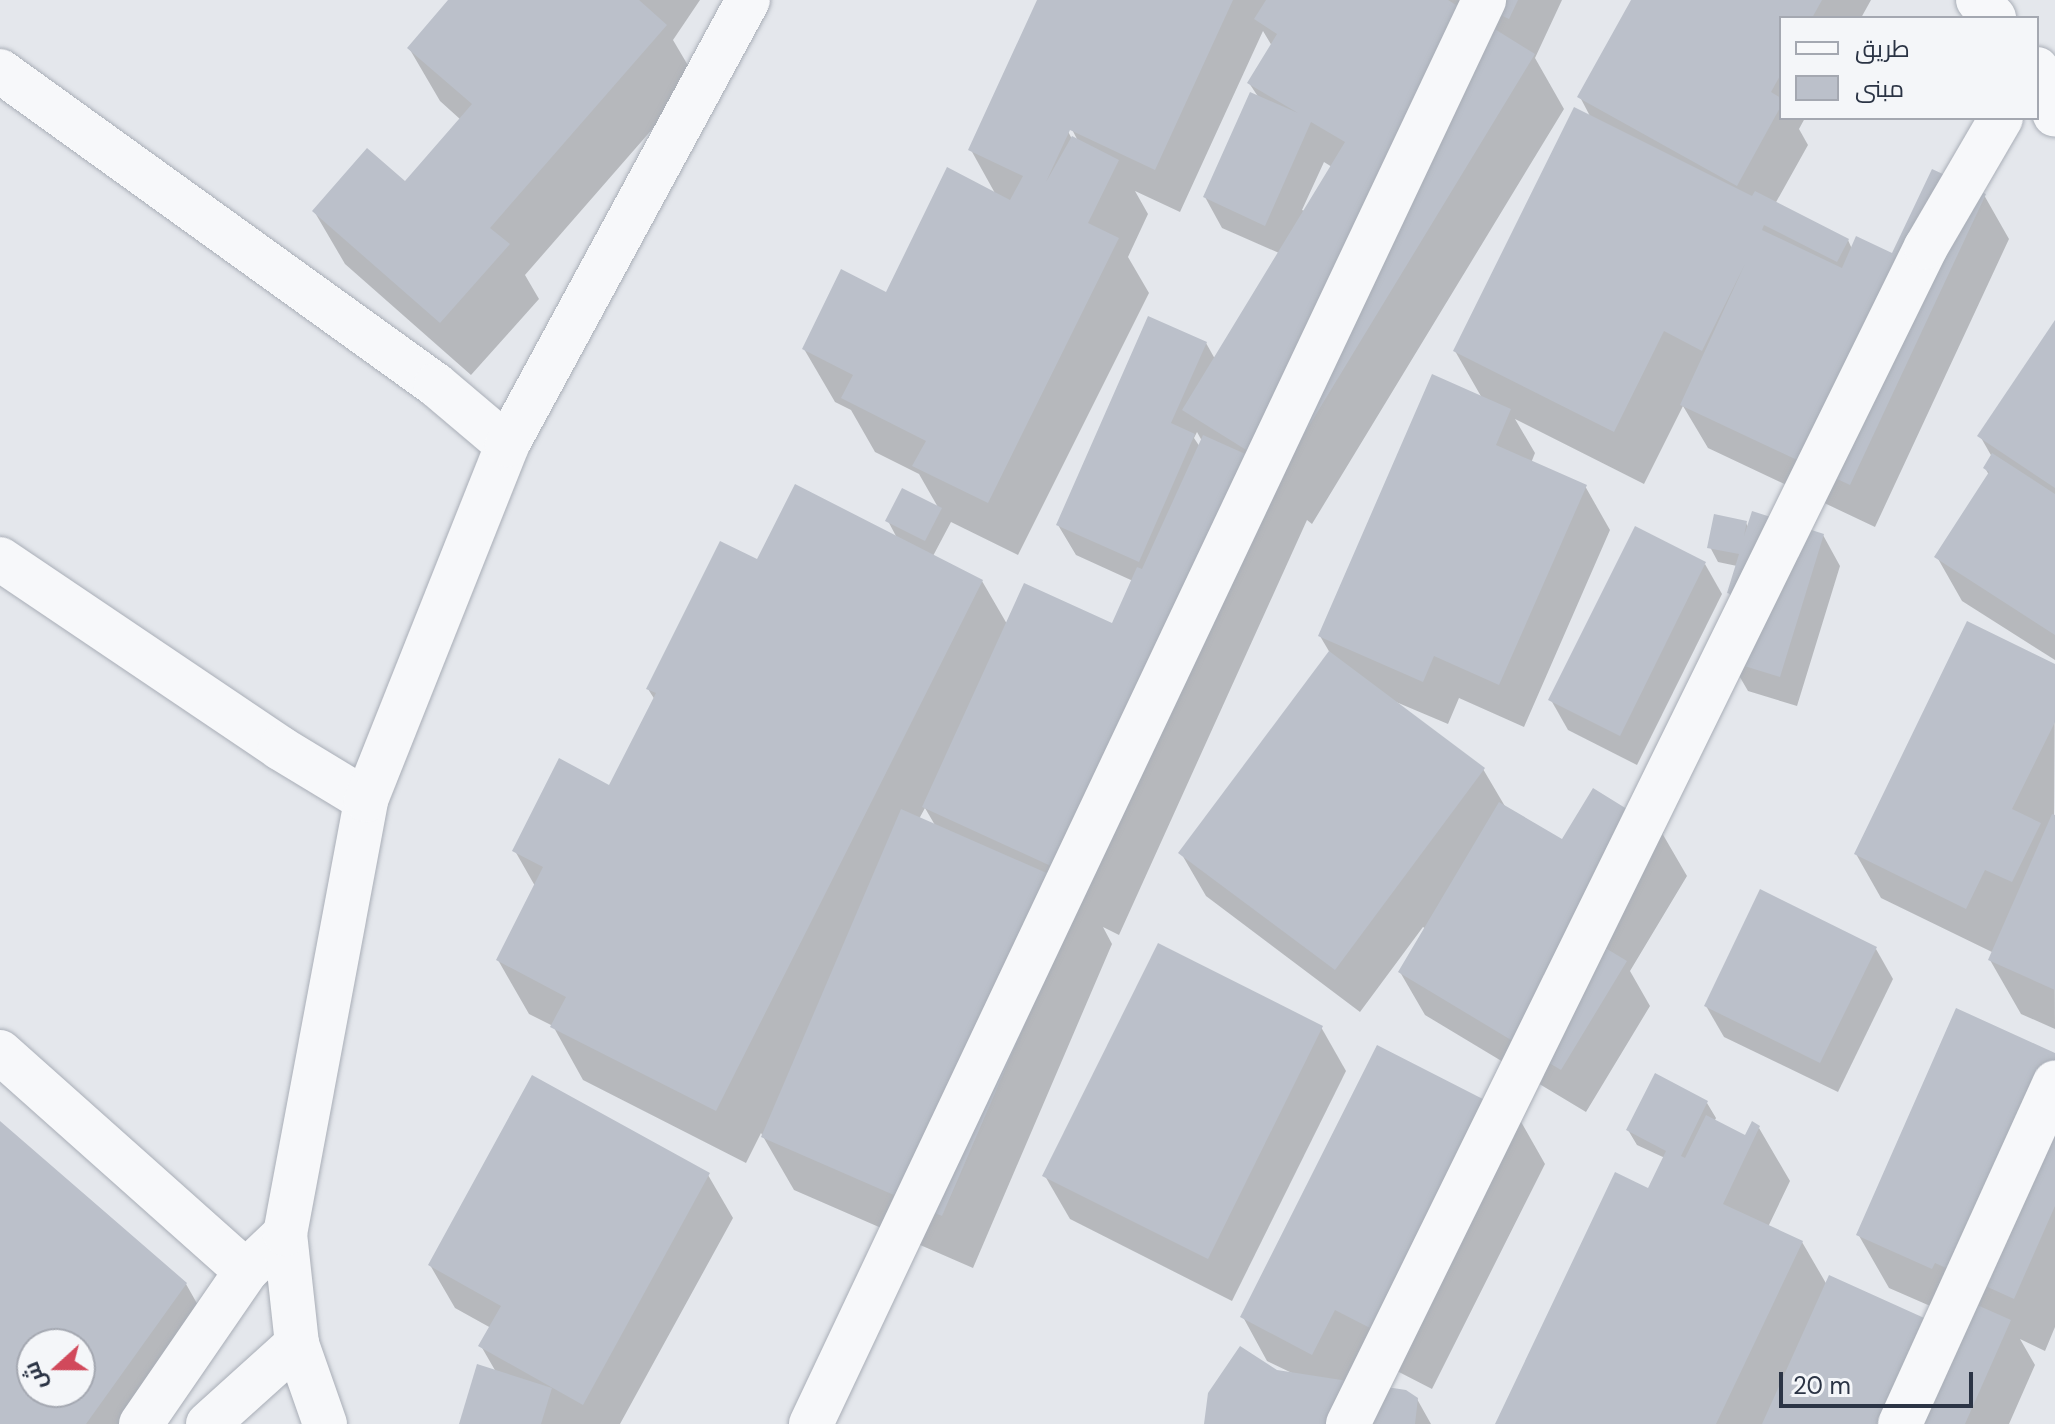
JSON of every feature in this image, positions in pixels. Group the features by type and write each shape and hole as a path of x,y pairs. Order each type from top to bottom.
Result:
{"street":[{"path":"325,1424 297,1344 285,1234 366,800 507,445 748,0"},
{"path":"811,1424 1484,0"},
{"path":"1978,0 1992,16"},
{"path":"2039,57 2055,40"},
{"path":"0,71 436,385 507,445"},
{"path":"2039,74 2055,115"},
{"path":"1348,1424 1926,247 2000,120"},
{"path":"0,559 280,748 366,800"},
{"path":"0,1052 246,1271"},
{"path":"1900,1424 2055,1083"},
{"path":"141,1424 246,1271 285,1234"},
{"path":"208,1424 297,1344"}],"building":[{"path":"448,0 639,0 667,25 490,228 510,244 440,323 312,211 367,148 405,181 472,104 407,48"},
{"path":"1037,0 1233,0 1155,170 1070,130 1046,182 1072,136 1119,160 1088,223 1119,238 988,503 912,466 926,441 841,398 853,375 802,349 841,269 886,292 947,167 1010,200 1023,176 968,150"},
{"path":"1266,0 1448,0 1535,54 1281,472 1088,883 922,807 1024,583 1112,623 1137,567 1142,569 1203,435 1272,466 1182,410 1345,142 1311,122 1265,226 1203,197 1250,92 1298,113 1247,83 1277,34 1254,19"},
{"path":"1467,0 1518,0 1509,19"},
{"path":"1631,0 1822,0 1813,16 1779,16 1779,78 1771,92 1779,97 1779,110 1737,186 1577,97"},
{"path":"1574,107 1752,196 1755,191 1849,239 1837,262 1764,225 1762,230 1842,268 1856,236 1892,253 1932,169 1986,194 1850,485 1680,405 1745,264 1702,351 1664,331 1614,432 1453,351"},
{"path":"1148,316 1207,342 1171,423 1195,434 1139,562 1056,525"},
{"path":"2055,320 2055,488 1977,436"},
{"path":"1432,374 1511,409 1496,445 1587,485 1499,685 1434,656 1423,682 1318,636"},
{"path":"1992,453 2055,494 2055,635 1934,557 1989,472 1983,468"},
{"path":"795,484 983,580 716,1111 550,1027 566,997 496,960 543,867 512,851 559,758 609,785 656,693 646,689 720,541 757,559"},
{"path":"902,488 942,508 925,541 885,521"},
{"path":"1752,511 1824,534 1780,677 1728,661 1747,599 1727,593 1739,554 1707,548 1714,514 1747,521 1744,536"},
{"path":"1635,526 1706,562 1620,736 1548,700"},
{"path":"1967,621 2055,664 2055,722 2012,809 2041,823 2012,882 1985,870 1966,909 1854,854"},
{"path":"1329,651 1485,768 1335,970 1178,853"},
{"path":"1593,788 1664,832 1597,943 1627,961 1561,1070 1398,972 1499,802 1562,839"},
{"path":"901,809 1083,889 942,1216 761,1137"},
{"path":"2052,814 2055,815 2055,990 1988,960"},
{"path":"1760,889 1877,947 1820,1063 1704,1006"},
{"path":"1158,943 1323,1026 1208,1259 1042,1176"},
{"path":"1956,1008 2055,1053 2055,1206 2014,1299 1935,1263 1932,1269 1856,1235"},
{"path":"1377,1045 1522,1119 1407,1347 1335,1310 1312,1355 1240,1317"},
{"path":"1655,1073 1708,1101 1681,1156 1685,1158 1706,1115 1745,1135 1752,1121 1760,1126 1723,1204 1803,1241 1716,1424 1495,1424 1615,1172 1648,1188 1666,1151 1626,1130"},
{"path":"532,1075 710,1173 583,1405 478,1346 501,1306 428,1265"},
{"path":"0,1121 187,1283 86,1424 0,1424"},
{"path":"1829,1275 1953,1331 1966,1300 2011,1320 1965,1424 1762,1424"},
{"path":"1240,1346 1277,1370 1406,1390 1418,1398 1415,1424 1204,1424 1208,1393"},
{"path":"477,1364 552,1388 541,1424 459,1424"}]}
